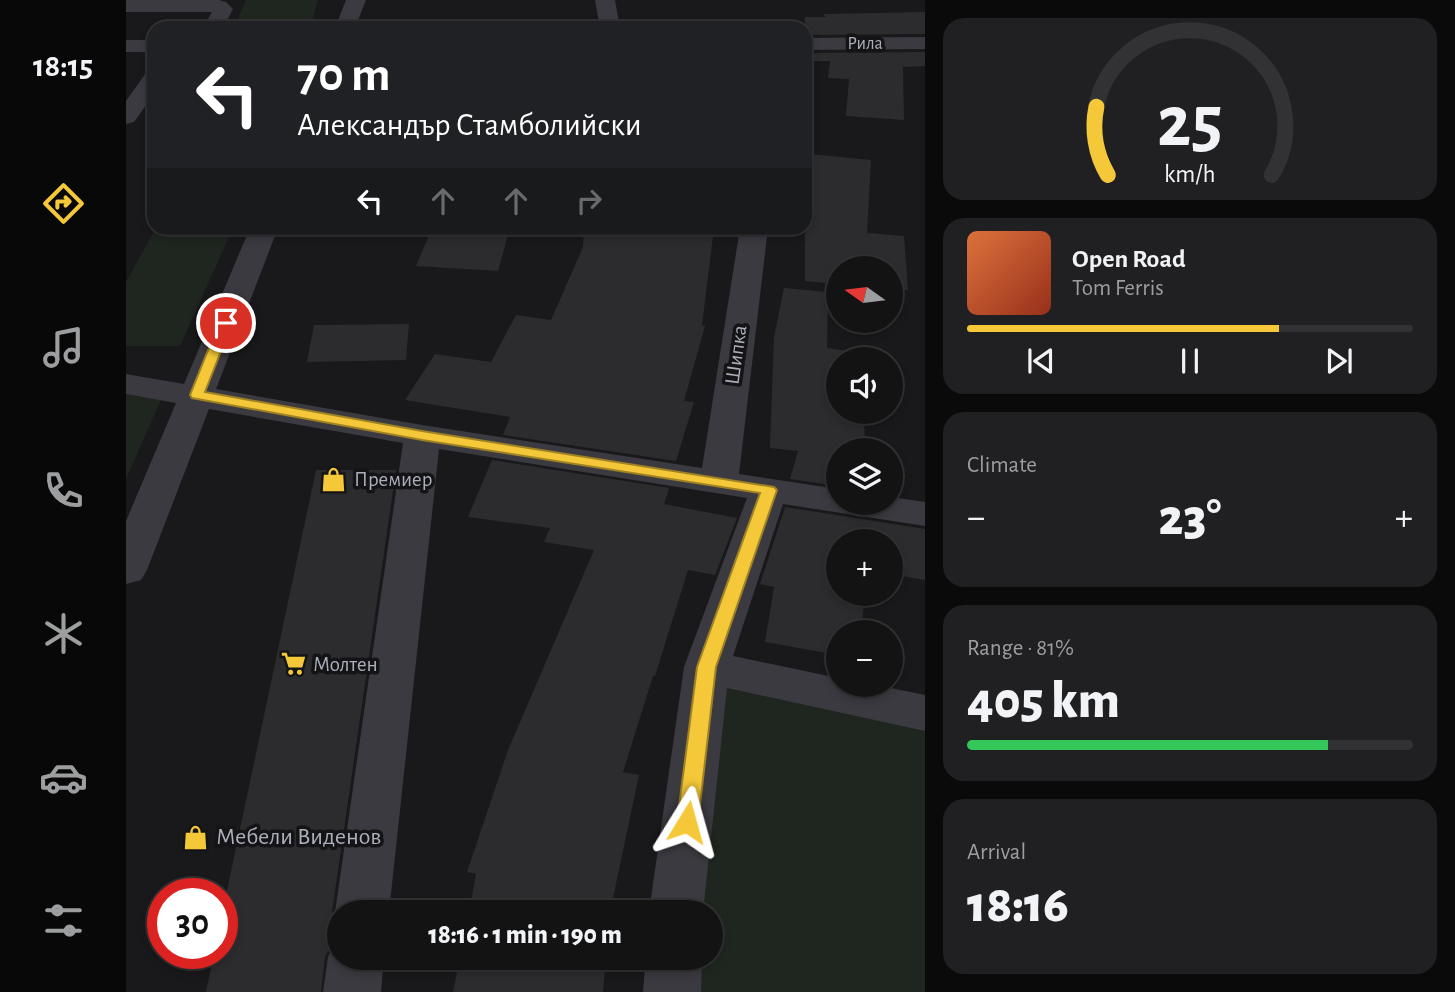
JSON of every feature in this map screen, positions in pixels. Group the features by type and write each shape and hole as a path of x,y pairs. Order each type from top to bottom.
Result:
{"street":[{"path":"348,21 356,0"},
{"path":"605,0 609,21"},
{"path":"126,6 219,6 223,9 217,21"},
{"name":"Рила","path":"812,44 925,43"},
{"path":"126,46 147,46"},
{"path":"126,117 147,88"},
{"path":"126,570 261,235"},
{"name":"Шипка","path":"719,482 753,235"},
{"path":"126,384 422,436 826,499"},
{"path":"364,900 422,436"},
{"path":"678,900 707,667 769,490"},
{"path":"903,511 925,514"},
{"path":"707,667 925,713"},
{"path":"352,992 355,970"},
{"path":"672,992 673,970"}],"shaded area":[{"path":"246,0 318,0 312,21 237,21"},
{"path":"152,235 230,235 180,346 126,346 126,282"},
{"path":"126,392 164,393 126,479"},
{"path":"721,679 925,720 925,992 693,992 695,970 723,970 723,900 701,900"}],"building":[{"path":"925,12 925,34 812,35 812,21 805,21 805,17 826,17 823,14"},
{"path":"925,52 925,66 903,67 904,120 846,116 849,79 828,78 830,61 812,61 812,53"},
{"path":"812,154 871,160 867,233 904,236 908,290 903,290 903,256 826,256 826,283 805,281 805,235 812,235"},
{"path":"429,235 508,235 498,271 416,266"},
{"path":"584,235 713,235 702,325 705,326 684,401 694,402 676,461 503,435 510,417 405,400 435,354 491,362 516,315 551,320 583,247"},
{"path":"784,288 826,292 826,424 864,424 865,438 826,438 826,484 790,479 798,451 770,448 774,337"},
{"path":"409,324 406,360 307,362 314,325"},
{"path":"492,460 669,488 664,504 737,518 715,575 688,570 653,676 623,772 639,775 613,900 471,900 476,874 467,872 508,750 594,550 544,542 550,528 468,517"},
{"path":"316,470 396,470 334,900 327,900 327,954 321,992 206,992 211,969 238,969 238,878 230,878"},
{"path":"785,507 925,529 925,580 903,576 903,529 826,529 826,606 864,606 862,620 826,620 826,653 765,642 774,587 760,584"},
{"path":"457,970 605,970 603,992 453,992"}],"place":[{"name":"Премиер","path":"334,479"},
{"name":"Молтен","path":"293,664"},
{"name":"Мебели Виденов","path":"196,837"}],"route":[{"path":"226,323 197,395 422,436 769,490 707,667 687,822"}]}
